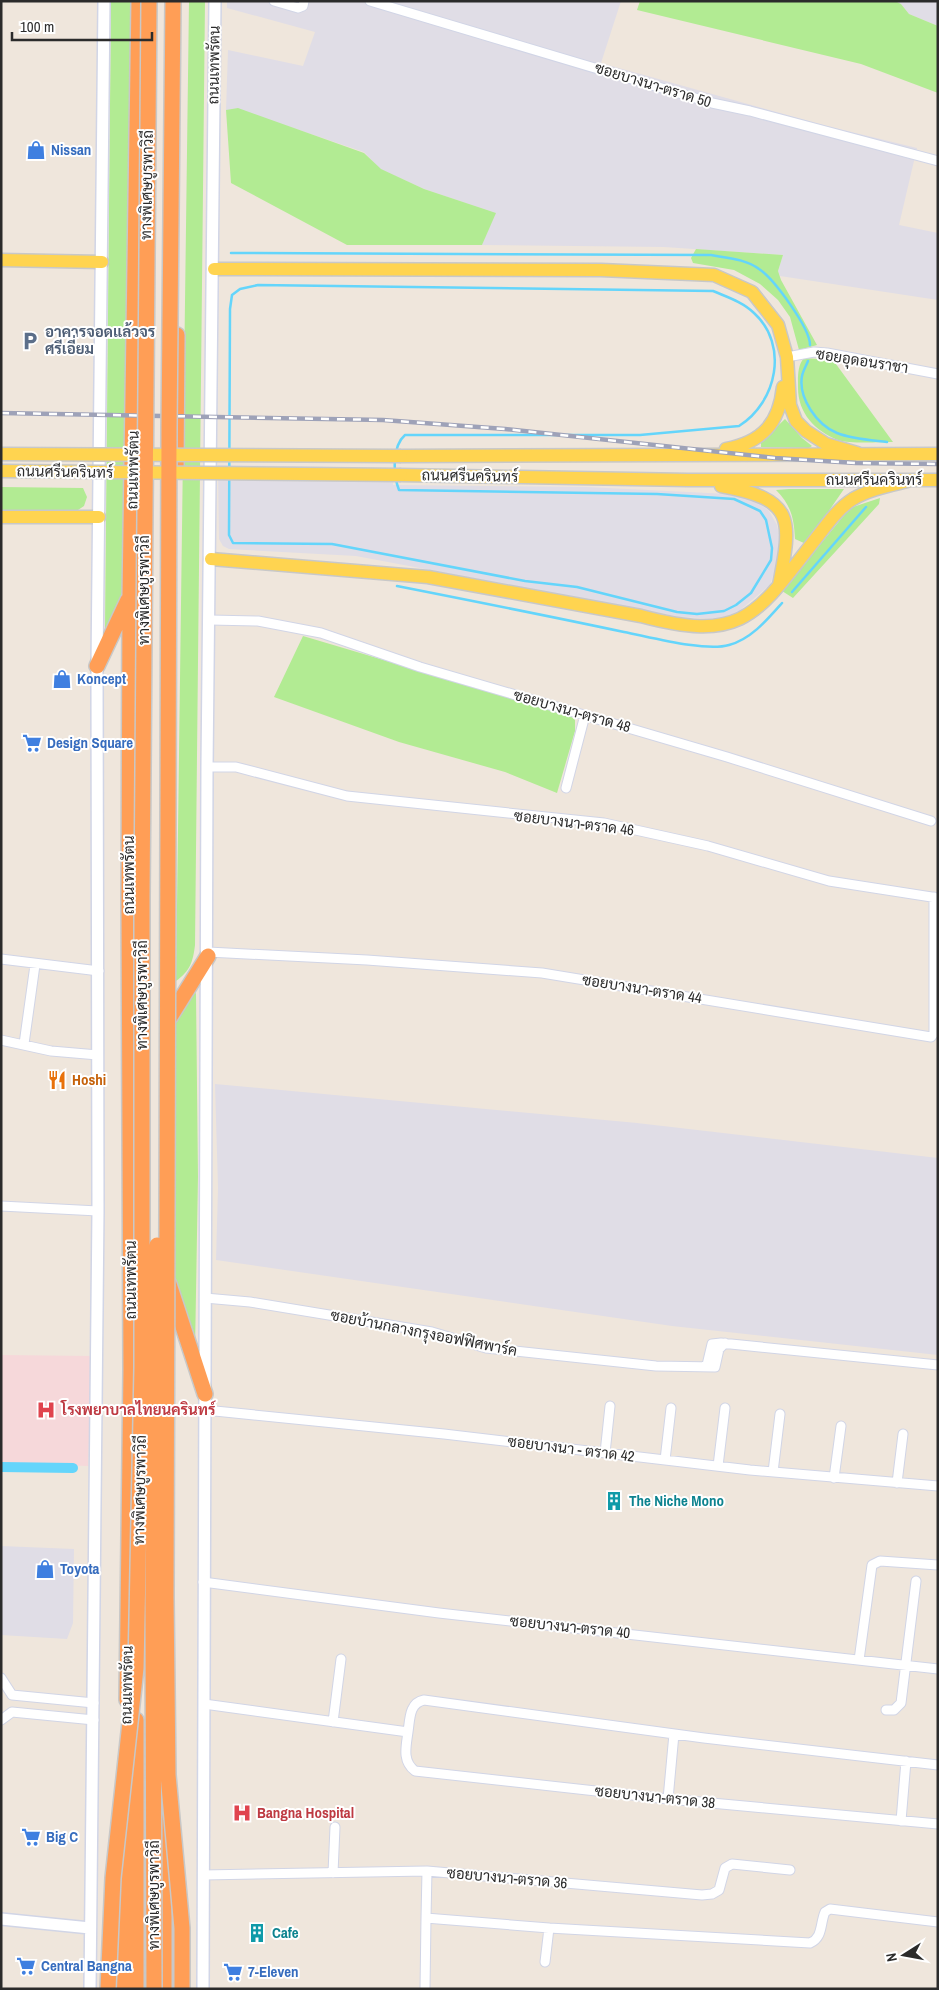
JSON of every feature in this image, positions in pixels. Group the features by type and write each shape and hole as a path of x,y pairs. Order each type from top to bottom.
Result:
{"highway":[{"name":"ถนนเทพรัตน","path":"124,1989 132,1370 129,900 130,596 139,1"},
{"name":"ทางพิเศษบูรพาวิถี","path":"136,1989 136,1668 142,1368 142,887 149,1"},
{"name":"ทางพิเศษบูรพาวิถี","path":"154,1989 153,1598 157,1367 160,449 164,1"},
{"path":"173,1 169,449 166,1607 168,1775 182,1928 182,1989"},
{"path":"164,1989 179,1"},
{"path":"97,666 130,596"},
{"path":"170,1016 208,954"},
{"path":"168,1280 205,1394"},
{"path":"108,1989 113,1878 136,1668"}],"main road":[{"name":"ถนนเทพรัตน","path":"90,1989 98,1211 97,666 104,1"},
{"name":"ถนนเทพรัตน","path":"203,1989 208,954 207,767 211,559 215,1"},
{"path":"1,260 102,262"},
{"path":"214,269 601,270 714,274 752,292 778,325 787,361 790,405 796,421 806,431 826,444 857,453"},
{"path":"700,454 737,447 766,432 782,400 787,361"},
{"name":"ถนนศรีนครินทร์","path":"1,454 401,456 938,454"},
{"name":"ถนนศรีนครินทร์","path":"1,471 688,480 938,480"},
{"path":"688,480 753,492 775,504 784,521 787,542 778,588"},
{"path":"211,559 428,577 641,616 676,625 705,628 733,624 760,606 778,588 836,513 852,499 865,493 911,480"},
{"path":"1,517 99,517"},
{"path":"1,1919 90,1928"}],"street":[{"path":"274,1 298,8 302,6 304,1"},
{"name":"ซอยบางนา-ตราด 50","path":"370,1 712,103 750,111 938,161"},
{"name":"ซอยอุดอนราชา","path":"787,361 814,352 827,353 938,374"},
{"name":"ซอยบางนา-ตราด 48","path":"210,620 258,621 321,633 420,667 727,757 931,820"},
{"path":"566,788 584,715"},
{"name":"ซอยบางนา-ตราด 46","path":"207,767 236,766 342,796 604,823 708,846 829,881 936,898"},
{"name":"ซอยบางนา-ตราด 44","path":"208,954 367,960 542,973 931,1037 934,1033 936,898"},
{"path":"1,959 99,972"},
{"path":"24,1044 35,965"},
{"path":"1,1040 52,1051 98,1055"},
{"path":"1,1206 98,1211"},
{"name":"ซอยบ้านกลางกรุงออฟฟิศพาร์ค","path":"205,1298 250,1302 432,1332 486,1348 656,1366 703,1368 710,1357 712,1344 725,1343 938,1364"},
{"path":"605,1453 610,1406"},
{"path":"665,1460 670,1408"},
{"path":"718,1466 724,1408"},
{"name":"ซอยบางนา - ตราด 42","path":"205,1410 444,1434 773,1472 938,1486"},
{"path":"773,1472 780,1414"},
{"path":"834,1478 840,1426"},
{"path":"897,1483 903,1434"},
{"path":"859,1660 872,1565 880,1561 938,1565"},
{"path":"886,1710 894,1710 901,1703 916,1581"},
{"name":"ซอยบางนา-ตราด 40","path":"204,1582 439,1613 938,1669"},
{"path":"333,1722 341,1659"},
{"path":"1,1678 12,1695 94,1703"},
{"path":"32,1714 33,1697"},
{"name":"ซอยบางนา-ตราด 38","path":"938,1765 674,1734 424,1700 418,1701 413,1706 405,1756 408,1766 415,1771 668,1799 938,1824"},
{"path":"204,1704 408,1732"},
{"path":"1,1720 12,1712 94,1720"},
{"path":"668,1799 674,1734"},
{"path":"901,1821 906,1761"},
{"path":"333,1873 335,1827"},
{"name":"ซอยบางนา-ตราด 36","path":"203,1875 428,1871 702,1896 719,1890 725,1868 732,1864 790,1870"},
{"path":"425,1989 428,1871"},
{"path":"426,1918 549,1928 810,1943 819,1936 823,1916 830,1909 938,1922"},
{"path":"545,1962 549,1928"}],"shaded area":[{"path":"227,1 621,1 601,63 827,126 917,148 899,225 938,233 938,300 780,276 778,271 783,255 664,247 482,245 495,213 424,189 380,169 364,152 284,125 226,110 228,50 303,66 315,32 227,8"},
{"path":"895,1 938,1 938,26 909,14 901,4"},
{"path":"218,465 393,468 393,485 586,487 729,494 756,501 769,511 777,525 781,543 770,585 739,611 719,619 680,617 356,556 229,549 223,546 219,539"},
{"path":"215,1084 637,1123 938,1158 938,1355 672,1326 216,1260 218,1188"},
{"name":"โรงพยาบาลไทยนครินทร์","path":"1,1355 92,1356 88,1466 1,1463"},
{"path":"1,1546 74,1549 73,1623 67,1639 1,1635"}],"green space":[{"path":"111,1 133,1 126,584 109,628 105,628"},
{"path":"189,1 205,1 195,945 190,966 185,974 176,981"},
{"path":"640,1 895,1 901,4 909,14 938,26 938,93 861,64 637,10"},
{"path":"238,108 364,153 381,169 424,189 496,213 482,245 347,245 231,183 226,110"},
{"path":"696,249 783,255 778,271 781,280 817,345 799,350 790,317 778,300 760,284 734,270 693,263 691,258"},
{"path":"804,358 833,360 893,442 838,440 815,426 805,413 799,397 798,372"},
{"path":"785,419 812,446 809,448 761,447 761,442"},
{"path":"1,487 83,488 87,497 84,506 75,512 1,510"},
{"path":"844,489 806,544 795,539 791,512 776,490"},
{"path":"880,498 879,504 793,598 782,591 850,508"},
{"path":"303,636 569,715 575,720 575,731 557,793 505,772 399,742 274,697"},
{"path":"194,990 196,994 198,1176 195,1351 172,1281 176,1013"}],"waterway":[{"path":"231,253 711,255 748,263 765,274 782,293 798,316 810,345"},
{"path":"258,285 713,291 740,303 750,309 765,326 772,341 775,356 774,373 770,388 752,416 739,426 640,435 405,435 398,446 395,469 399,490 657,494 734,499 760,511 766,520 772,548 771,560 751,593 736,605 724,611 697,614 677,612 577,587 525,581 332,544 233,543 229,535 230,309 232,295 240,289 258,285"},
{"path":"808,361 802,374 803,393 806,402 816,417 837,433 861,439 887,442"},
{"path":"792,592 866,507"},
{"path":"397,586 662,640 706,647 729,645 751,634 782,603"},
{"path":"1,1467 73,1468"}],"railway":[{"path":"1,413 383,420 505,429 775,458 856,463 938,464"}],"place":[{"name":"Nissan","path":"36,150"},
{"name":"อาคารจอดแล้วจร ศรีเอี่ยม","path":"30,341"},
{"name":"Koncept","path":"62,679"},
{"name":"Design Square","path":"32,743"},
{"name":"Hoshi","path":"57,1080"},
{"name":"โรงพยาบาลไทยนครินทร์","path":"46,1410"},
{"name":"The Niche Mono","path":"614,1501"},
{"name":"Toyota","path":"45,1569"},
{"name":"Bangna Hospital","path":"242,1813"},
{"name":"Big C","path":"31,1837"},
{"name":"Cafe","path":"257,1933"},
{"name":"Central Bangna","path":"26,1966"},
{"name":"7-Eleven","path":"233,1972"}]}
